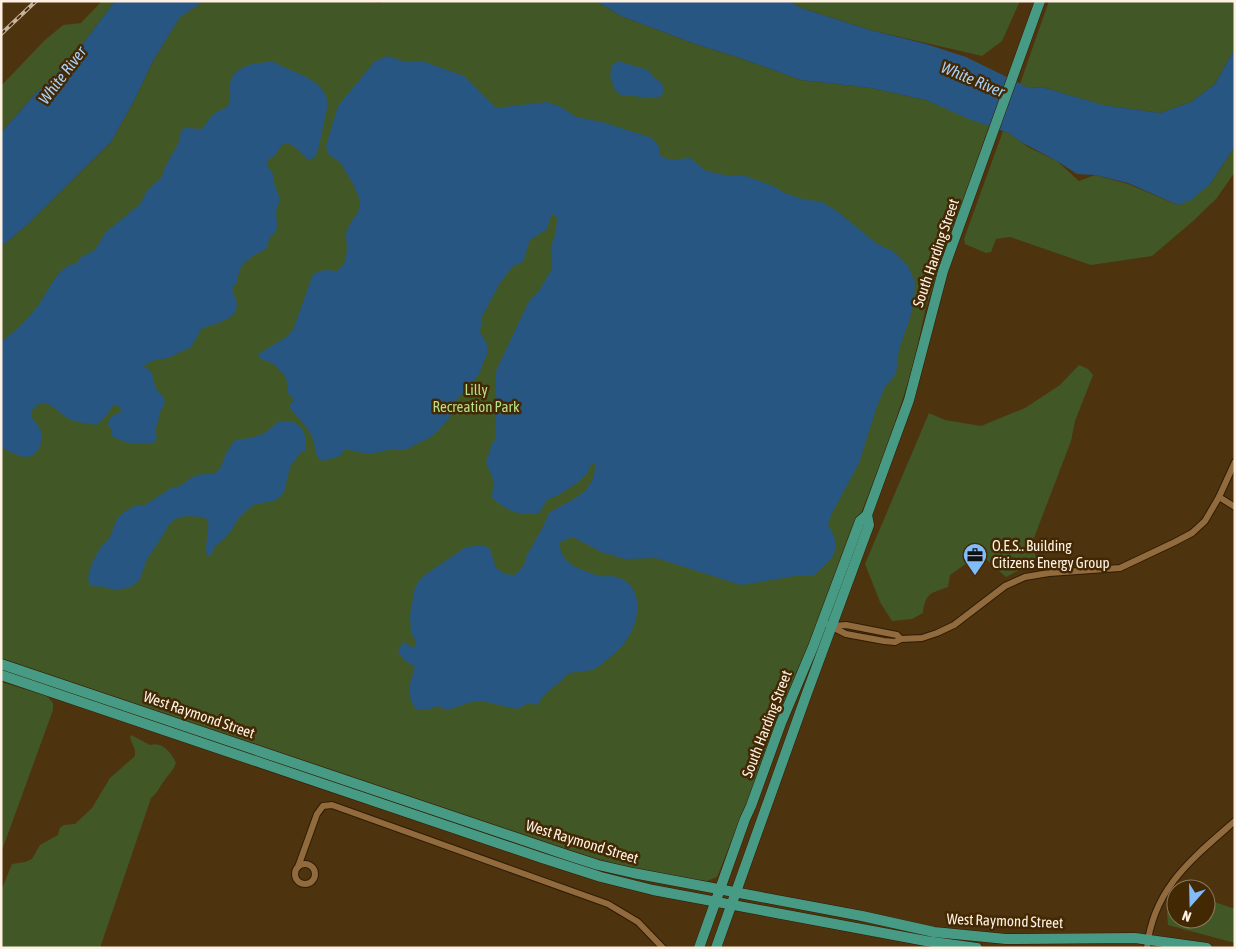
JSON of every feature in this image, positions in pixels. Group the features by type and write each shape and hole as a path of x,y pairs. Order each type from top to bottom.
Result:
{"main road":[{"name":"South Harding Street","path":"716,948 774,782 860,521 868,516 905,411 938,288 1040,1"},
{"name":"South Harding Street","path":"699,948 782,723 827,624"},
{"name":"West Raymond Street","path":"1,664 598,865 624,872 956,935 1207,948"},
{"name":"West Raymond Street","path":"1,675 601,877 653,890 716,902 934,942 977,948"},
{"path":"762,776 774,782"},
{"path":"349,792 352,782"}],"street":[{"path":"827,624 846,625 897,636 900,639 922,638 949,628 1005,586 1024,577 1048,573 1120,568 1176,542 1192,533 1206,521 1235,462"},
{"path":"1219,497 1235,506"},
{"path":"303,853 306,864 313,868 315,874 314,880 307,884 301,884 296,879 295,873 319,810 326,805 332,805 608,904 638,922 663,948"},
{"path":"1147,944 1159,904 1177,874 1196,854 1235,821"},
{"path":"298,867 306,864"}],"green space":[{"path":"102,1 115,1 72,58 34,95 1,133 1,86 44,41 63,25 81,23"},
{"name":"Lilly Recreation Park","path":"204,1 365,1 381,3 383,1 596,1 621,16 695,44 801,80 871,88 926,100 989,126 926,307 912,370 887,447 717,877 707,881 685,878 623,866 591,857 1,658 1,247 29,223 111,142 134,101 153,61 180,16"},
{"path":"789,1 1020,1 1002,41 982,56 870,30 801,8"},
{"path":"1049,1 1235,1 1235,48 1215,84 1191,102 1160,113 1102,105 1045,88 1027,87 1020,84"},
{"path":"1003,131 1009,133 1028,147 1057,161 1079,181 1095,175 1128,184 1178,205 1210,184 1235,146 1235,172 1216,199 1152,256 1091,265 1010,237 996,239 991,252 986,253 965,244 964,239"},
{"path":"1079,365 1088,369 1093,375 1075,421 1071,441 1032,543 1037,561 1006,577 980,554 950,575 948,587 937,591 927,598 923,613 912,619 892,621 880,602 865,564 929,413 945,420 981,426 1025,408 1060,385"},
{"path":"1,682 47,696 53,703 53,710 1,853"},
{"path":"131,735 150,745 154,744 166,748 176,763 151,798 100,948 1,948 1,891 12,864 32,859 40,845 58,835 60,828 64,825 75,824 92,808 110,778 135,756 135,750 130,738"},
{"path":"1216,902 1235,909 1235,943 1183,929 1216,929"}],"water":[{"name":"White River","path":"115,1 204,1 180,17 153,61 134,101 111,142 29,223 1,247 1,133 34,95 72,58"},
{"name":"White River","path":"596,1 789,1 801,8 870,30 926,44 966,57 1027,87 1045,88 1103,105 1160,113 1191,102 1215,84 1235,48 1235,146 1210,184 1191,200 1178,205 1128,183 1095,175 1077,174 1021,142 1009,133 969,119 926,100 871,88 801,80 695,44 621,16"},
{"path":"388,56 405,62 422,61 464,76 496,108 547,102 561,107 576,117 602,122 652,138 659,147 660,155 669,160 690,158 706,171 729,176 745,176 802,199 822,202 837,211 877,244 893,251 908,266 915,282 914,302 899,349 896,374 885,387 859,463 831,515 828,525 834,536 836,547 832,558 813,576 801,575 741,585 656,558 625,559 601,552 573,537 560,542 562,554 568,562 597,576 622,579 631,586 636,595 637,616 634,626 623,645 594,669 568,673 544,696 538,705 529,703 517,709 482,701 471,702 447,710 437,706 427,710 416,709 410,698 410,684 415,667 404,660 398,652 403,642 414,648 416,641 411,633 410,615 415,587 423,576 466,547 483,545 490,549 496,568 505,574 515,575 524,565 527,555 549,513 580,495 586,489 594,474 595,463 590,466 588,472 580,481 547,500 539,513 525,514 507,509 491,496 494,483 486,463 492,443 495,440 496,371 528,303 540,289 552,269 551,247 556,231 557,218 552,213 547,229 530,240 523,262 513,266 500,283 482,317 480,332 487,344 487,354 479,374 455,402 454,412 438,431 431,437 407,449 369,454 345,449 340,456 323,461 317,457 308,429 289,406 294,400 288,393 286,377 274,364 261,359 258,354 285,338 293,330 313,274 324,270 337,271 344,264 347,251 346,233 352,220 358,213 360,200 340,162 329,155 326,146 338,106 375,61"},
{"path":"618,61 648,70 653,77 662,83 664,92 660,97 654,98 621,95 615,90 610,75 612,65"},
{"path":"274,62 315,82 326,95 328,104 318,150 315,157 309,160 296,148 286,143 282,145 273,158 269,158 267,165 273,174 280,199 276,211 276,232 270,237 266,249 252,256 241,268 237,283 232,291 237,307 235,313 224,321 202,328 191,347 168,358 154,360 142,367 152,372 155,386 163,396 165,403 155,432 157,437 155,442 133,444 112,436 112,429 107,424 112,416 121,412 120,406 113,405 107,415 96,425 67,418 52,406 42,403 31,412 31,417 40,428 42,436 41,444 35,453 29,457 24,457 1,447 1,343 33,312 58,274 70,265 77,263 81,257 95,250 105,233 140,204 147,191 162,177 165,167 179,142 181,131 185,128 202,129 213,114 227,107 230,100 230,83 238,70 250,65"},
{"path":"280,421 297,424 305,434 306,443 305,452 301,452 290,467 284,492 280,497 273,501 253,505 248,509 238,519 224,539 216,545 210,556 207,556 206,552 208,520 202,517 186,516 175,519 170,523 147,559 140,579 135,584 128,588 113,590 106,587 90,586 88,577 92,563 102,545 109,539 117,519 124,512 136,505 145,505 171,488 180,486 197,475 215,473 220,469 227,451 236,439 259,435"}],"railway":[{"path":"1,34 36,1"}],"place":[{"name":"O.E.S.. Building Citizens Energy Group","path":"975,576"}]}
